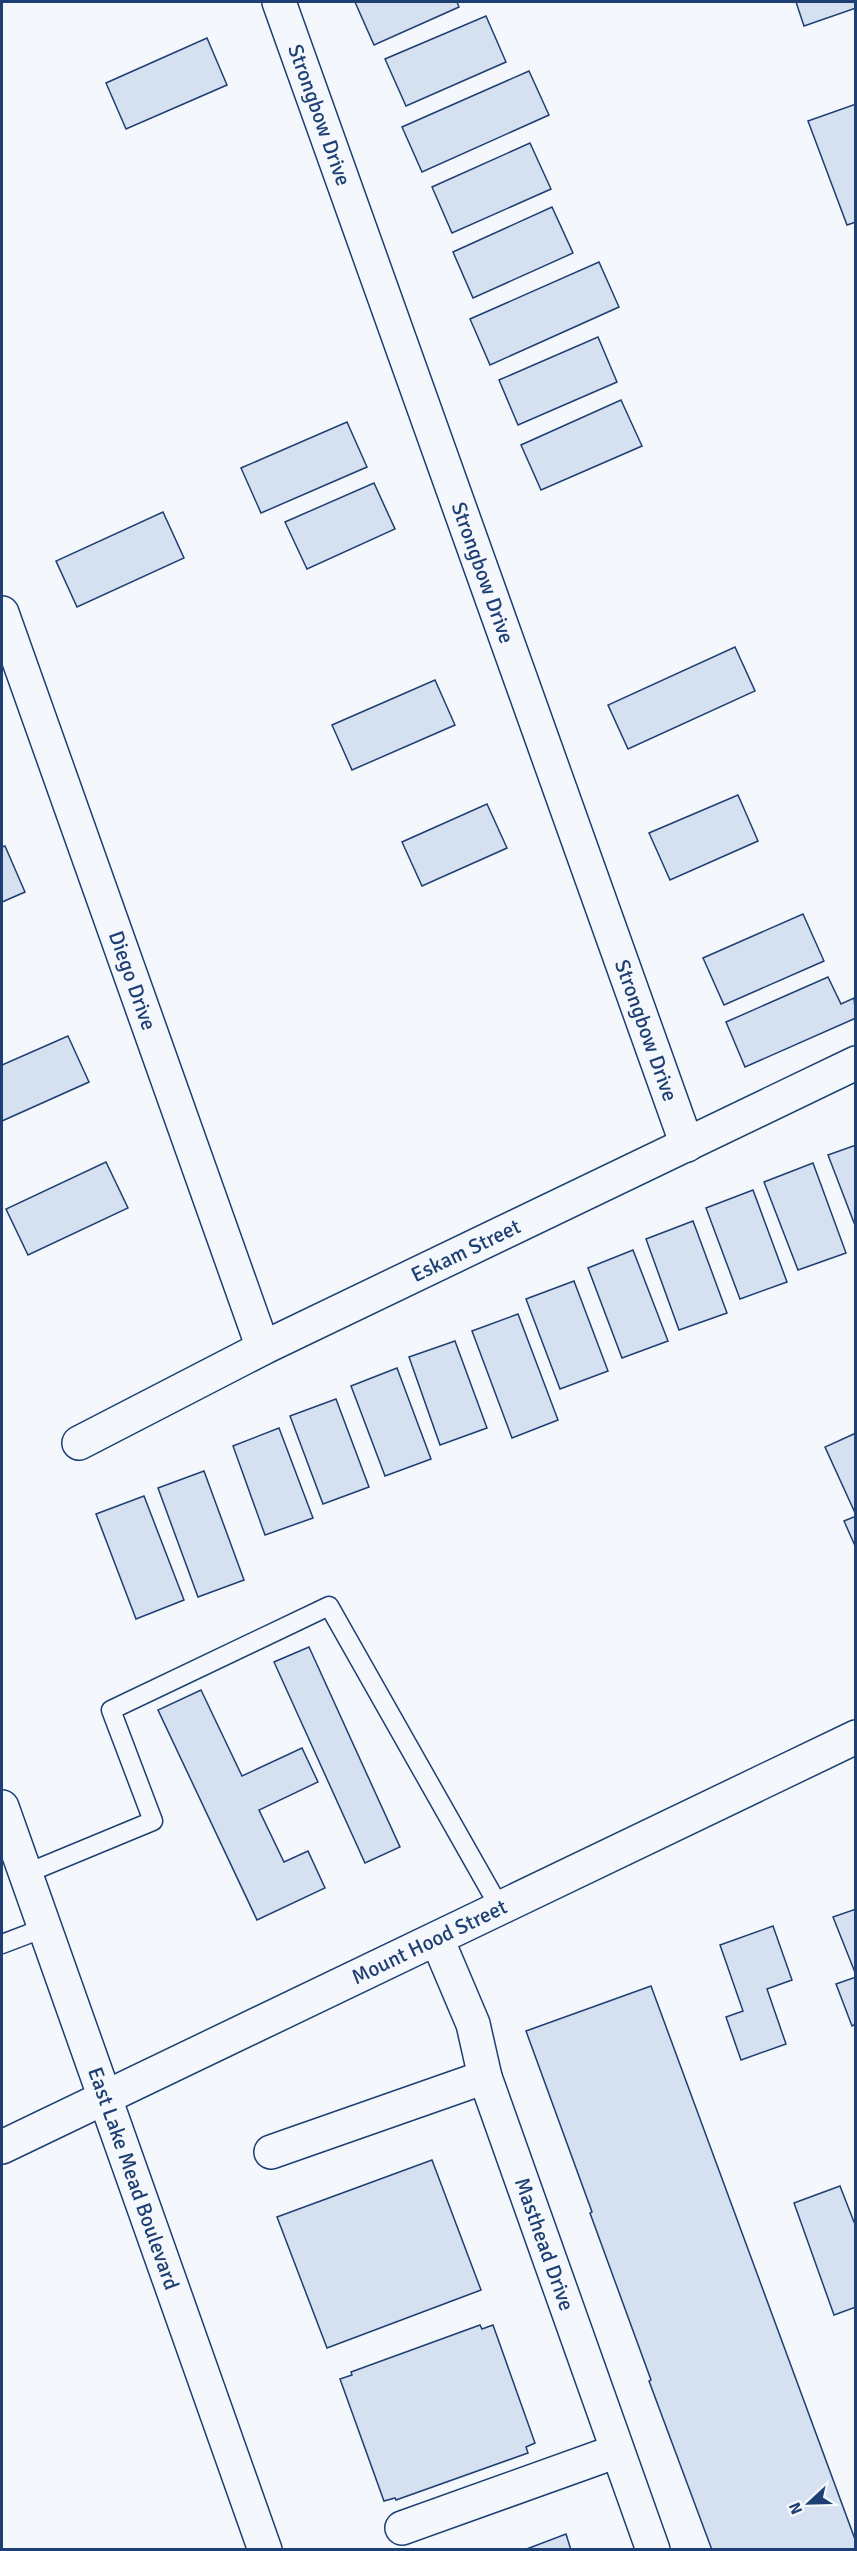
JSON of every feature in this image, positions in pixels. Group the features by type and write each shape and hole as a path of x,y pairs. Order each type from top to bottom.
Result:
{"street":[{"name":"Strongbow Drive","path":"279,2 687,1145"},
{"name":"Diego Drive","path":"2,613 263,1348"},
{"name":"Eskam Street","path":"79,1443 263,1348 855,1063"},
{"name":"Mount Hood Street","path":"2,2147 855,1737"},
{"name":"East Lake Mead Boulevard","path":"2,1807 265,2550"},
{"name":"Masthead Drive","path":"437,1939 473,2024 485,2077 653,2550"},
{"path":"271,2152 485,2077"},
{"path":"402,2528 617,2451"}],"lane":[{"path":"25,1874 153,1821 111,1710 329,1606 500,1908"},
{"path":"2,1944 44,1928"}],"building":[{"path":"355,2 457,2 459,7 374,45"},
{"path":"796,2 856,2 856,8 804,26"},
{"path":"486,16 506,62 406,106 385,59"},
{"path":"207,38 227,85 126,129 106,83"},
{"path":"529,71 549,115 422,172 402,127"},
{"path":"856,104 856,222 847,225 808,121"},
{"path":"530,143 551,189 452,233 432,187"},
{"path":"552,207 573,253 473,298 453,252"},
{"path":"599,262 619,307 490,365 470,319"},
{"path":"598,337 617,382 518,425 499,380"},
{"path":"621,400 642,446 541,490 521,445"},
{"path":"347,422 367,467 261,513 241,468"},
{"path":"374,483 395,529 307,569 285,522"},
{"path":"163,512 184,558 77,607 56,561"},
{"path":"735,647 755,691 628,749 608,705"},
{"path":"435,680 455,725 352,770 332,725"},
{"path":"738,795 758,841 670,880 649,833"},
{"path":"487,804 507,848 422,886 402,842"},
{"path":"5,846 25,892 2,902 2,847"},
{"path":"803,914 824,961 724,1005 703,958"},
{"path":"828,977 841,1004 854,998 856,1018 745,1067 726,1022"},
{"path":"68,1036 89,1082 2,1121 2,1065"},
{"path":"856,1145 856,1228 828,1155"},
{"path":"106,1162 128,1208 28,1255 6,1209"},
{"path":"813,1163 846,1253 798,1270 764,1182"},
{"path":"753,1190 787,1282 740,1299 706,1208"},
{"path":"693,1221 727,1313 679,1330 646,1239"},
{"path":"633,1250 668,1341 622,1358 588,1268"},
{"path":"574,1281 608,1371 560,1389 526,1299"},
{"path":"518,1314 558,1420 512,1438 472,1331"},
{"path":"455,1341 487,1428 440,1445 409,1357"},
{"path":"397,1368 431,1459 385,1476 351,1386"},
{"path":"336,1399 369,1487 323,1504 290,1416"},
{"path":"279,1428 313,1518 265,1535 233,1446"},
{"path":"856,1433 856,1515 825,1447"},
{"path":"204,1471 244,1580 198,1597 158,1488"},
{"path":"144,1496 184,1600 136,1619 96,1514"},
{"path":"856,1516 856,1548 844,1521"},
{"path":"309,1647 400,1847 365,1863 274,1662"},
{"path":"201,1690 242,1776 302,1748 318,1782 259,1810 284,1862 308,1851 325,1888 257,1920 158,1710"},
{"path":"856,1909 856,1975 833,1917"},
{"path":"773,1926 792,1980 767,1989 786,2044 741,2060 726,2017 743,2011 720,1945"},
{"path":"856,1977 856,2024 852,2026 836,1984"},
{"path":"651,1986 856,2542 856,2550 712,2550 649,2381 651,2380 590,2213 592,2212 526,2031"},
{"path":"432,2160 481,2290 327,2348 277,2217"},
{"path":"840,2186 854,2222 856,2221 856,2307 834,2315 794,2203"},
{"path":"480,2325 482,2329 493,2325 535,2443 526,2447 528,2453 396,2500 395,2498 384,2501 340,2379 352,2375 351,2372"},
{"path":"566,2534 571,2550 524,2550"}]}
